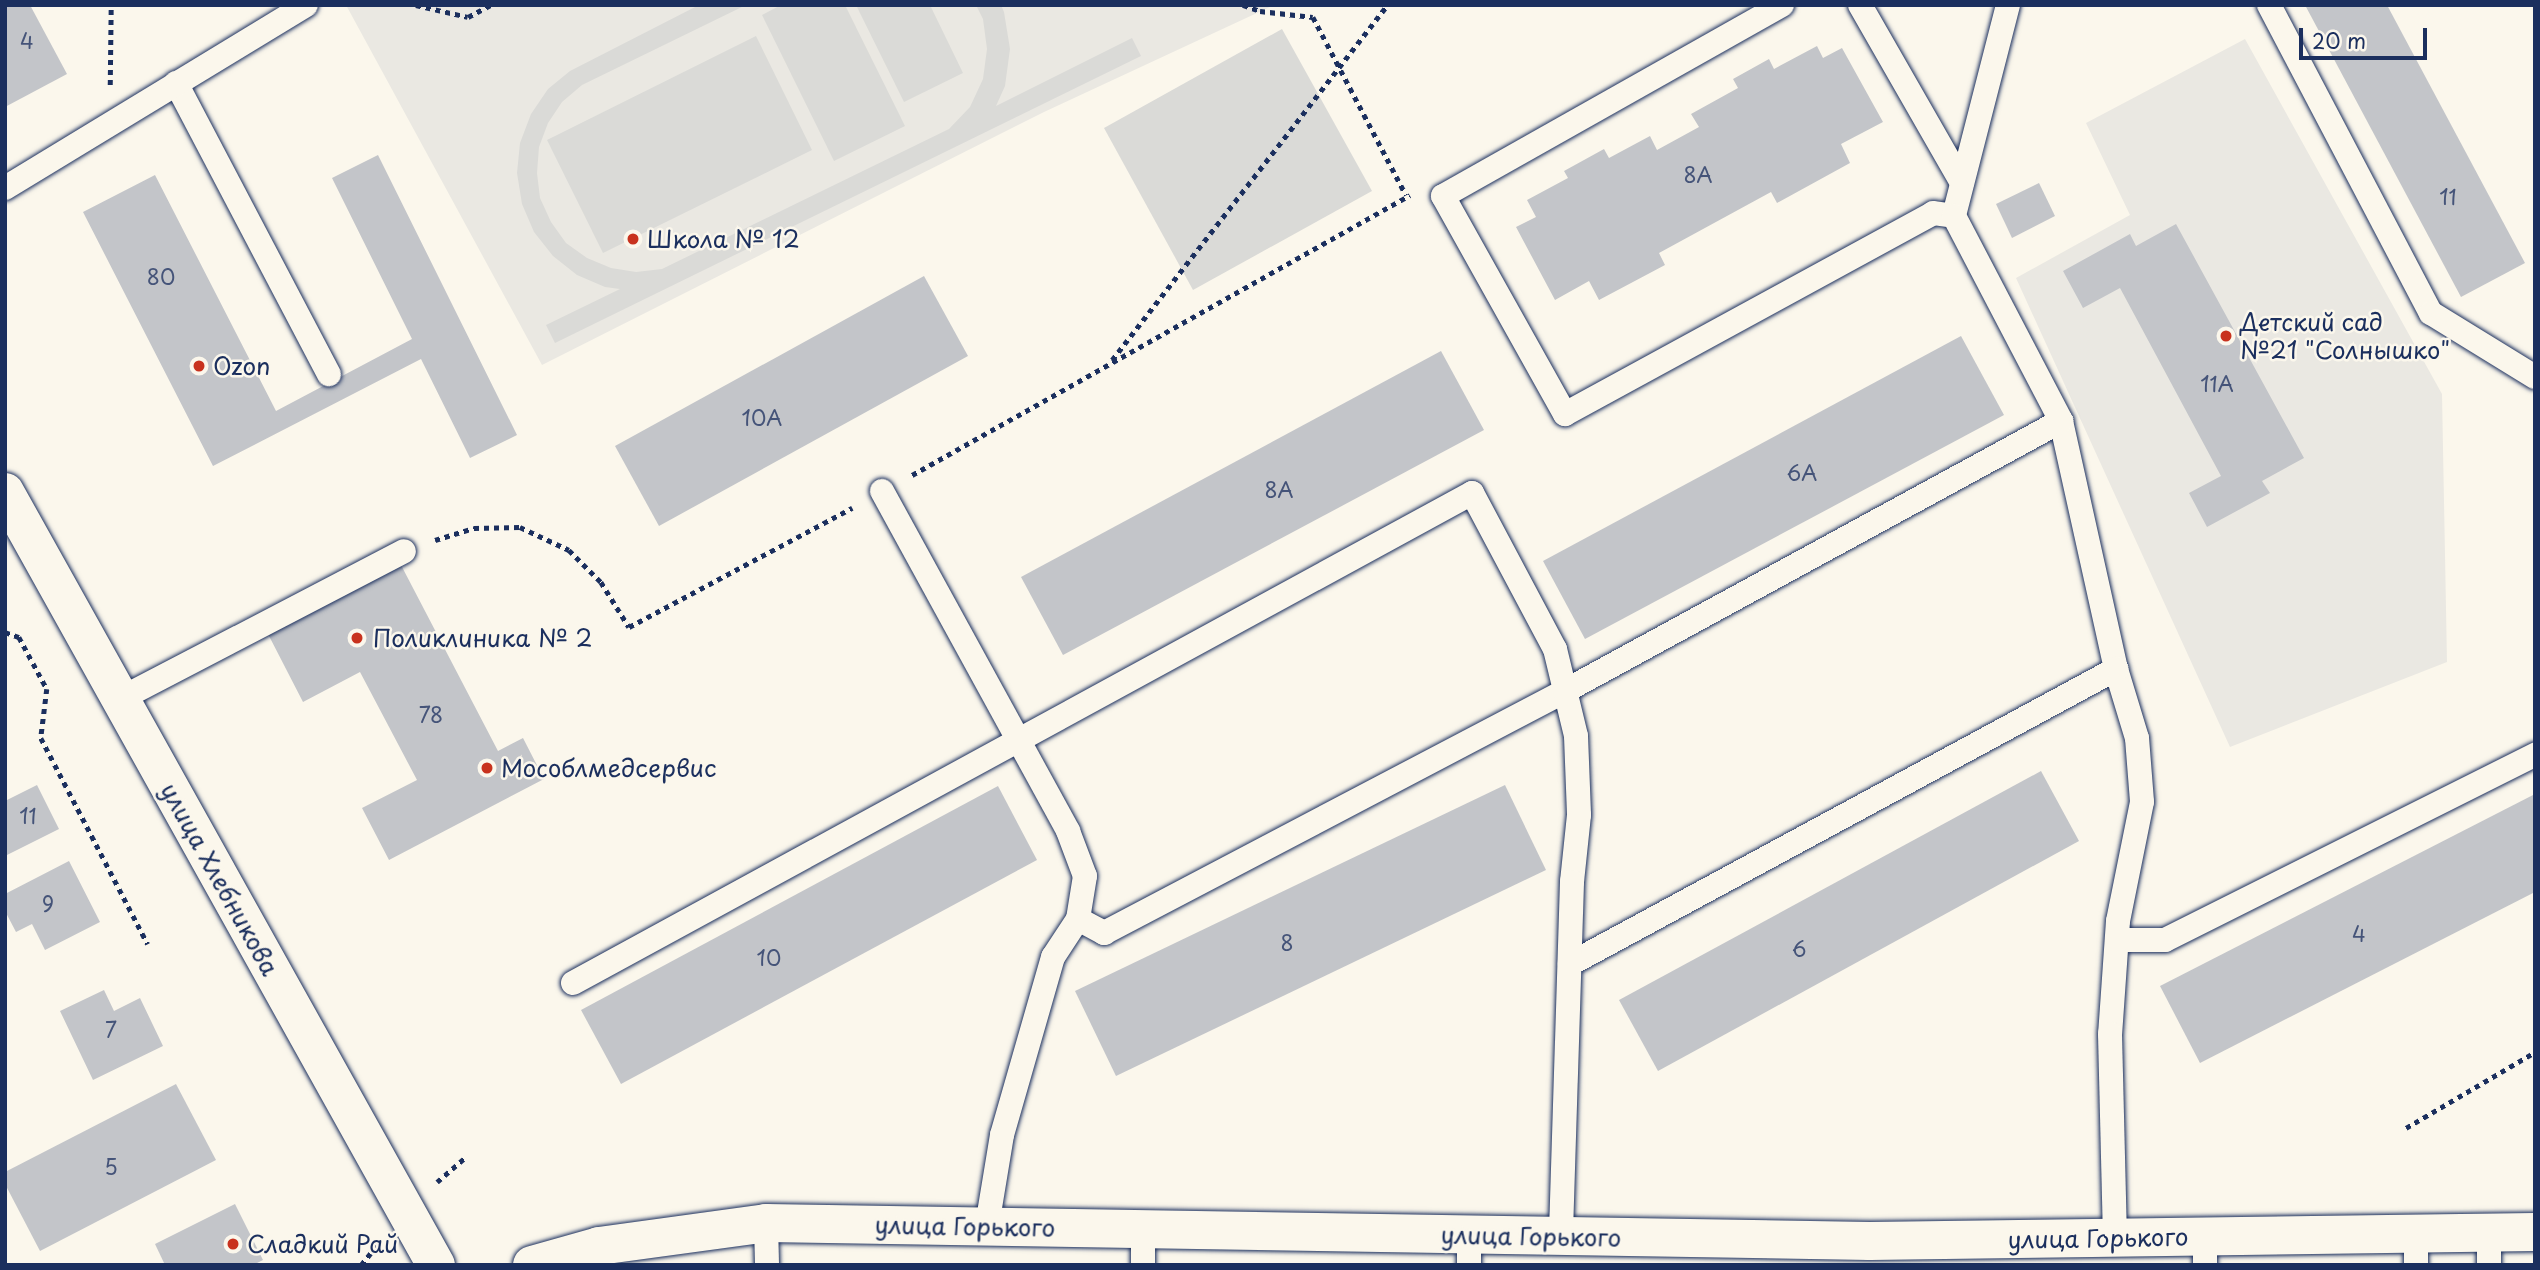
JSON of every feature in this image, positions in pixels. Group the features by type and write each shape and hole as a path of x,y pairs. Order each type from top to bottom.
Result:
{"street":[{"name":"улица Хлебникова","path":"5,492 436,1265"},
{"name":"улица Горького","path":"532,1265 599,1247 766,1223 987,1226 1143,1247 1469,1250 1561,1236 1870,1253 2115,1237 2205,1250 2489,1249 2535,1232"}],"lane":[{"path":"5,188 306,5"},
{"path":"1782,5 1443,196 1565,414 1933,213 1954,216"},
{"path":"1860,5 1962,183"},
{"path":"2008,5 1954,216 2061,421 2116,669 2137,738 2142,802 2117,940 2110,1034 2115,1237"},
{"path":"2269,5 2431,313 2535,377"},
{"path":"176,83 329,374"},
{"path":"1078,919 1104,933 1564,691 2061,421"},
{"path":"882,491 1068,831 1084,876 1078,919 1053,957 1002,1135 987,1226"},
{"path":"573,983 1472,493 1555,649 1576,736 1579,815 1572,882 1561,1236"},
{"path":"120,699 404,551"},
{"path":"1570,964 2116,669"},
{"path":"2117,940 2165,940 2535,755"},
{"path":"766,1223 767,1265"}],"path":[{"path":"416,5 468,17 491,5"},
{"path":"1243,5 1261,11 1313,17 1406,195"},
{"path":"1109,363 1387,5"},
{"path":"109,124 110,6"},
{"path":"404,551 474,528 520,527 569,550 601,582 629,627 882,491 1406,195 1443,196"},
{"path":"5,632 19,637 47,690 41,738 148,944"},
{"path":"2406,1128 2535,1052"}],"shaded area":[{"name":"Школа № 12","path":"346,5 1274,5 1044,112 542,365"},
{"path":"699,5 746,5 582,85 562,102 548,123 539,147 537,173 540,198 551,222 566,243 587,258 611,268 636,272 662,269 949,129 970,107 983,79 987,49 983,19 976,5 1001,5 1004,12 1010,49 1005,86 996,106 1132,38 1141,56 555,343 546,325 620,289 605,287 577,275 553,256 534,232 522,204 517,173 520,143 531,114 548,89 570,71"},
{"path":"781,5 845,5 905,126 834,161 762,15"},
{"path":"856,5 930,5 963,73 904,102"},
{"path":"1282,29 1372,191 1193,290 1104,128"},
{"path":"756,36 812,150 603,253 547,140"},
{"name":"Детский сад №21 \"Солнышко\"","path":"2245,39 2442,394 2447,662 2230,747 2016,278 2130,215 2086,123"}],"building":[{"path":"5,5 30,5 67,74 5,107"},
{"path":"2305,5 2387,5 2525,263 2461,297"},
{"path":"1817,46 1823,58 1842,48 1883,122 1841,144 1850,163 1777,203 1771,192 1659,253 1665,265 1599,300 1589,281 1555,300 1516,227 1536,217 1527,200 1568,178 1564,171 1604,149 1609,158 1650,136 1657,150 1699,127 1691,114 1738,88 1733,79 1769,59 1774,69"},
{"path":"378,155 517,435 470,458 421,359 213,466 83,212 155,175 276,411 412,339 332,178"},
{"path":"2039,183 2055,216 2012,238 1996,204"},
{"path":"2176,224 2304,458 2262,481 2270,493 2207,527 2189,493 2221,476 2120,288 2083,308 2063,271 2130,234 2136,246"},
{"path":"924,276 968,356 659,526 615,446"},
{"path":"1961,336 2004,415 1585,639 1543,561"},
{"path":"1441,351 1484,430 1063,655 1021,577"},
{"path":"401,565 498,751 523,738 544,779 389,860 362,808 417,780 360,672 303,702 268,634"},
{"path":"2041,771 2079,841 1658,1071 1619,1000"},
{"path":"37,785 59,829 5,856 5,801"},
{"path":"1505,785 1546,870 1116,1076 1075,991"},
{"path":"998,786 1037,860 621,1084 581,1010"},
{"path":"2535,794 2535,892 2200,1063 2160,986"},
{"path":"69,861 100,922 45,950 32,924 16,932 5,911 5,894"},
{"path":"104,990 114,1011 140,998 163,1046 93,1080 60,1011"},
{"path":"176,1084 216,1160 40,1251 5,1184 5,1172"},
{"path":"235,1204 263,1260 253,1265 165,1265 155,1244"}],"place":[{"name":"Школа № 12","path":"633,239"},
{"name":"Детский сад №21 \"Солнышко\"","path":"2226,336"},
{"name":"Ozon","path":"199,366"},
{"name":"Поликлиника № 2","path":"357,638"},
{"name":"Мособлмедсервис","path":"487,768"},
{"name":"Сладкий Рай","path":"233,1244"}]}
